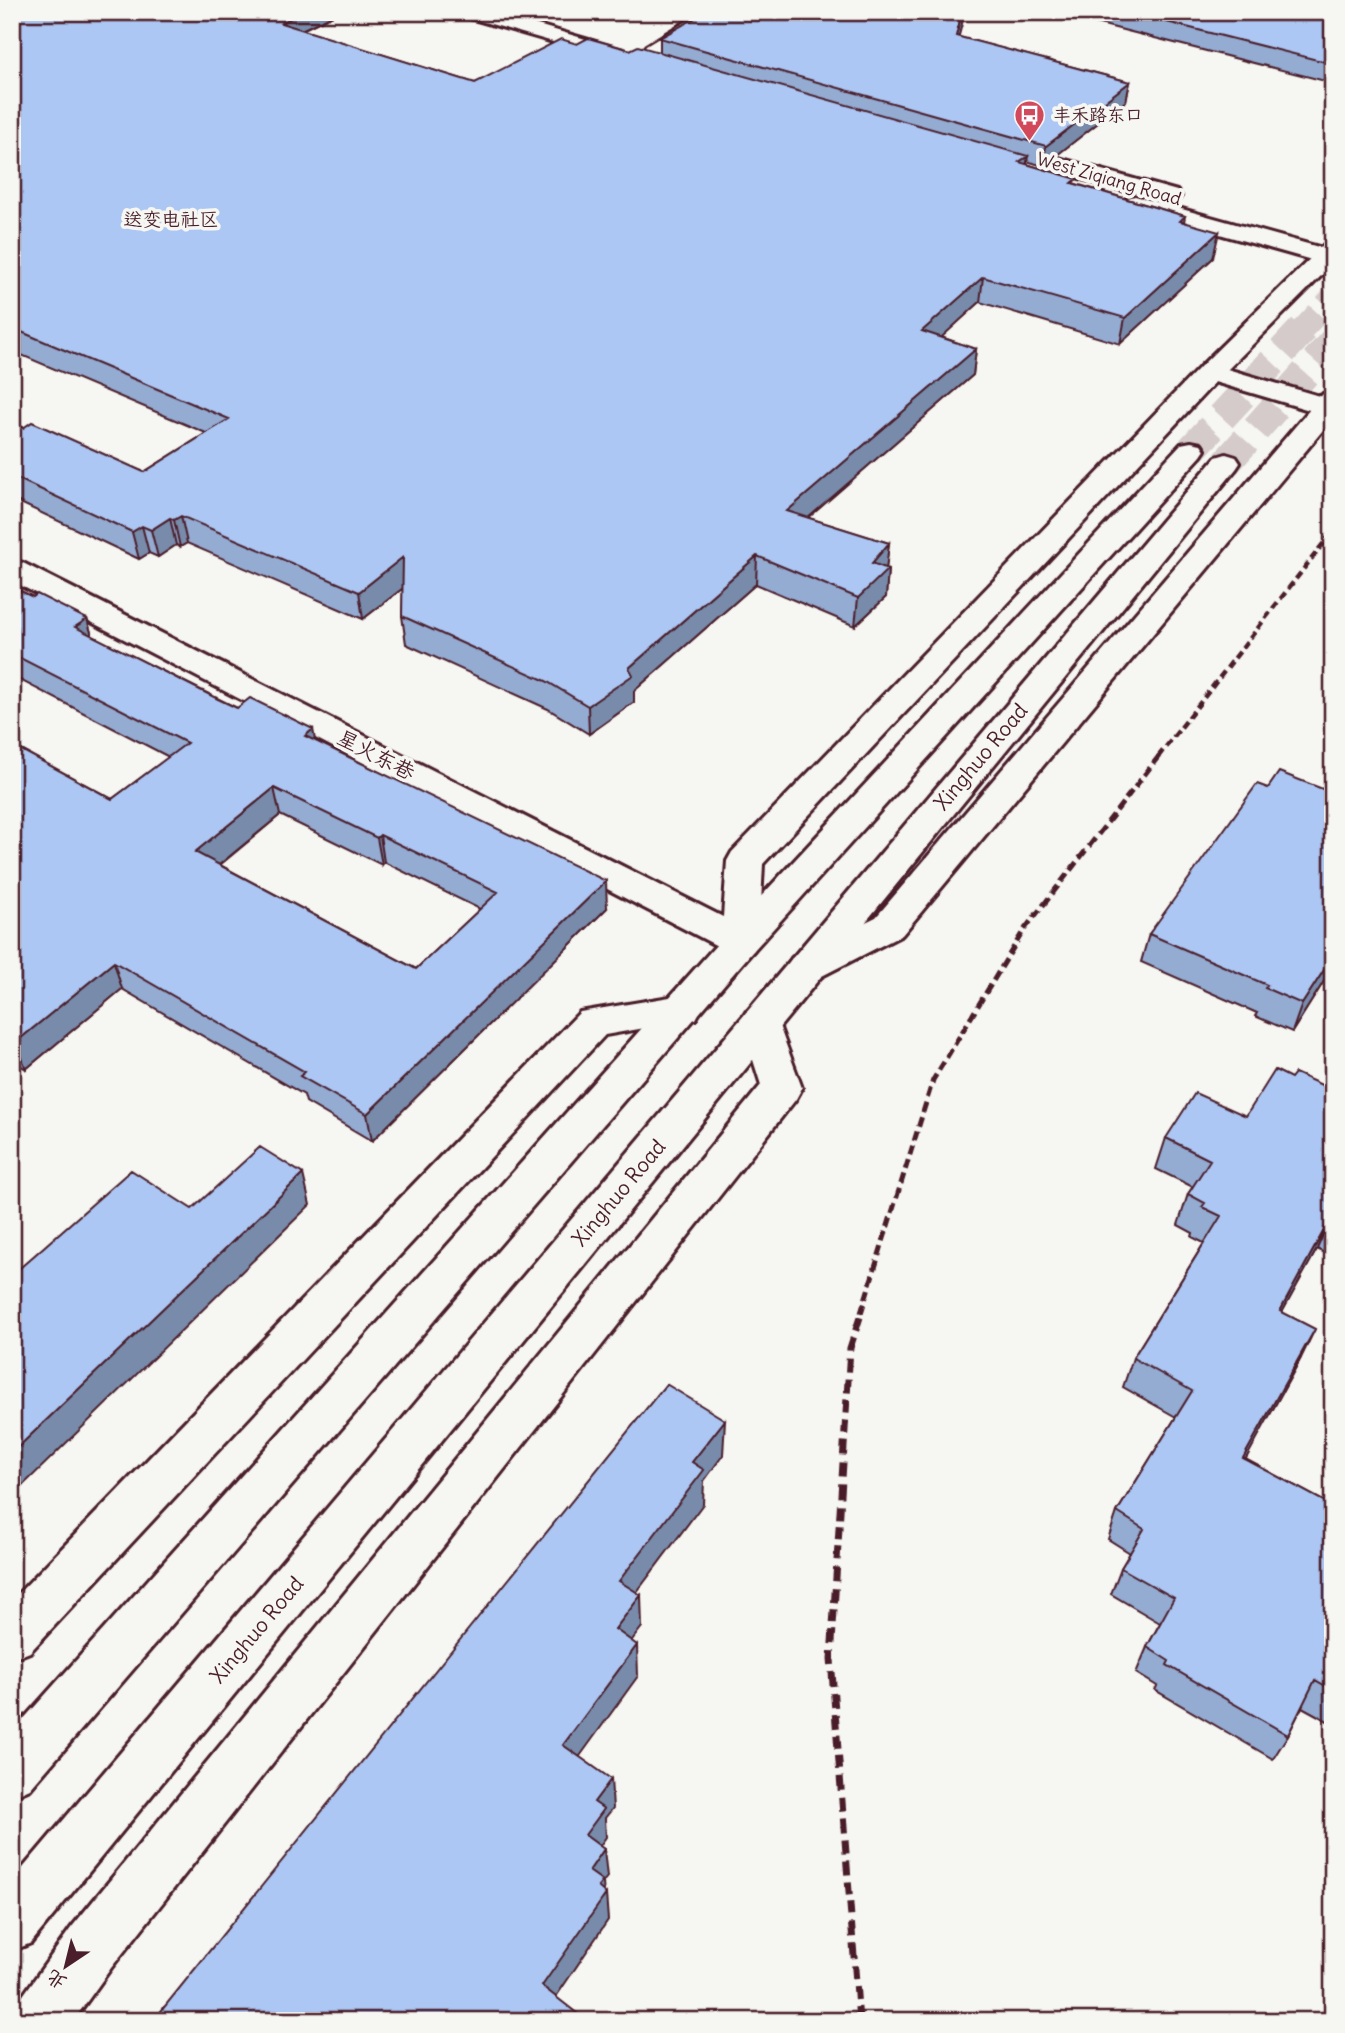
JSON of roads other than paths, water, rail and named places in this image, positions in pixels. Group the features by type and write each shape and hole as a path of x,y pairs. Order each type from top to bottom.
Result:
{"street":[{"path":"470,12 675,63 653,50 521,12"},
{"path":"653,50 717,12"},
{"name":"West Ziqiang Road","path":"976,149 1331,252"},
{"path":"740,942 745,861 1210,372 1331,252"},
{"path":"805,968 889,926 1331,405 1210,372"},
{"name":"Xinghuo Road","path":"12,1771 740,942 1209,457 805,968 12,1924"},
{"name":"星火东巷","path":"12,569 740,942"},
{"path":"12,1635 594,1022 682,1009"},
{"path":"39,2021 91,1948 782,1088 760,1022"},
{"path":"12,1957 62,1866"}],"tunnel":[{"path":"1302,330 1333,297"},
{"path":"1191,450 1304,328"},
{"path":"1226,463 1333,342"}],"railway":[{"path":"1158,757 1333,531"},
{"path":"861,1313 933,1080 1024,930 1159,756"},
{"path":"859,2021 831,1659 850,1348 862,1311"}],"place":[{"name":"丰禾路东口","path":"1030,142"}],"district":[{"name":"送变电社区","path":"171,219"}]}
